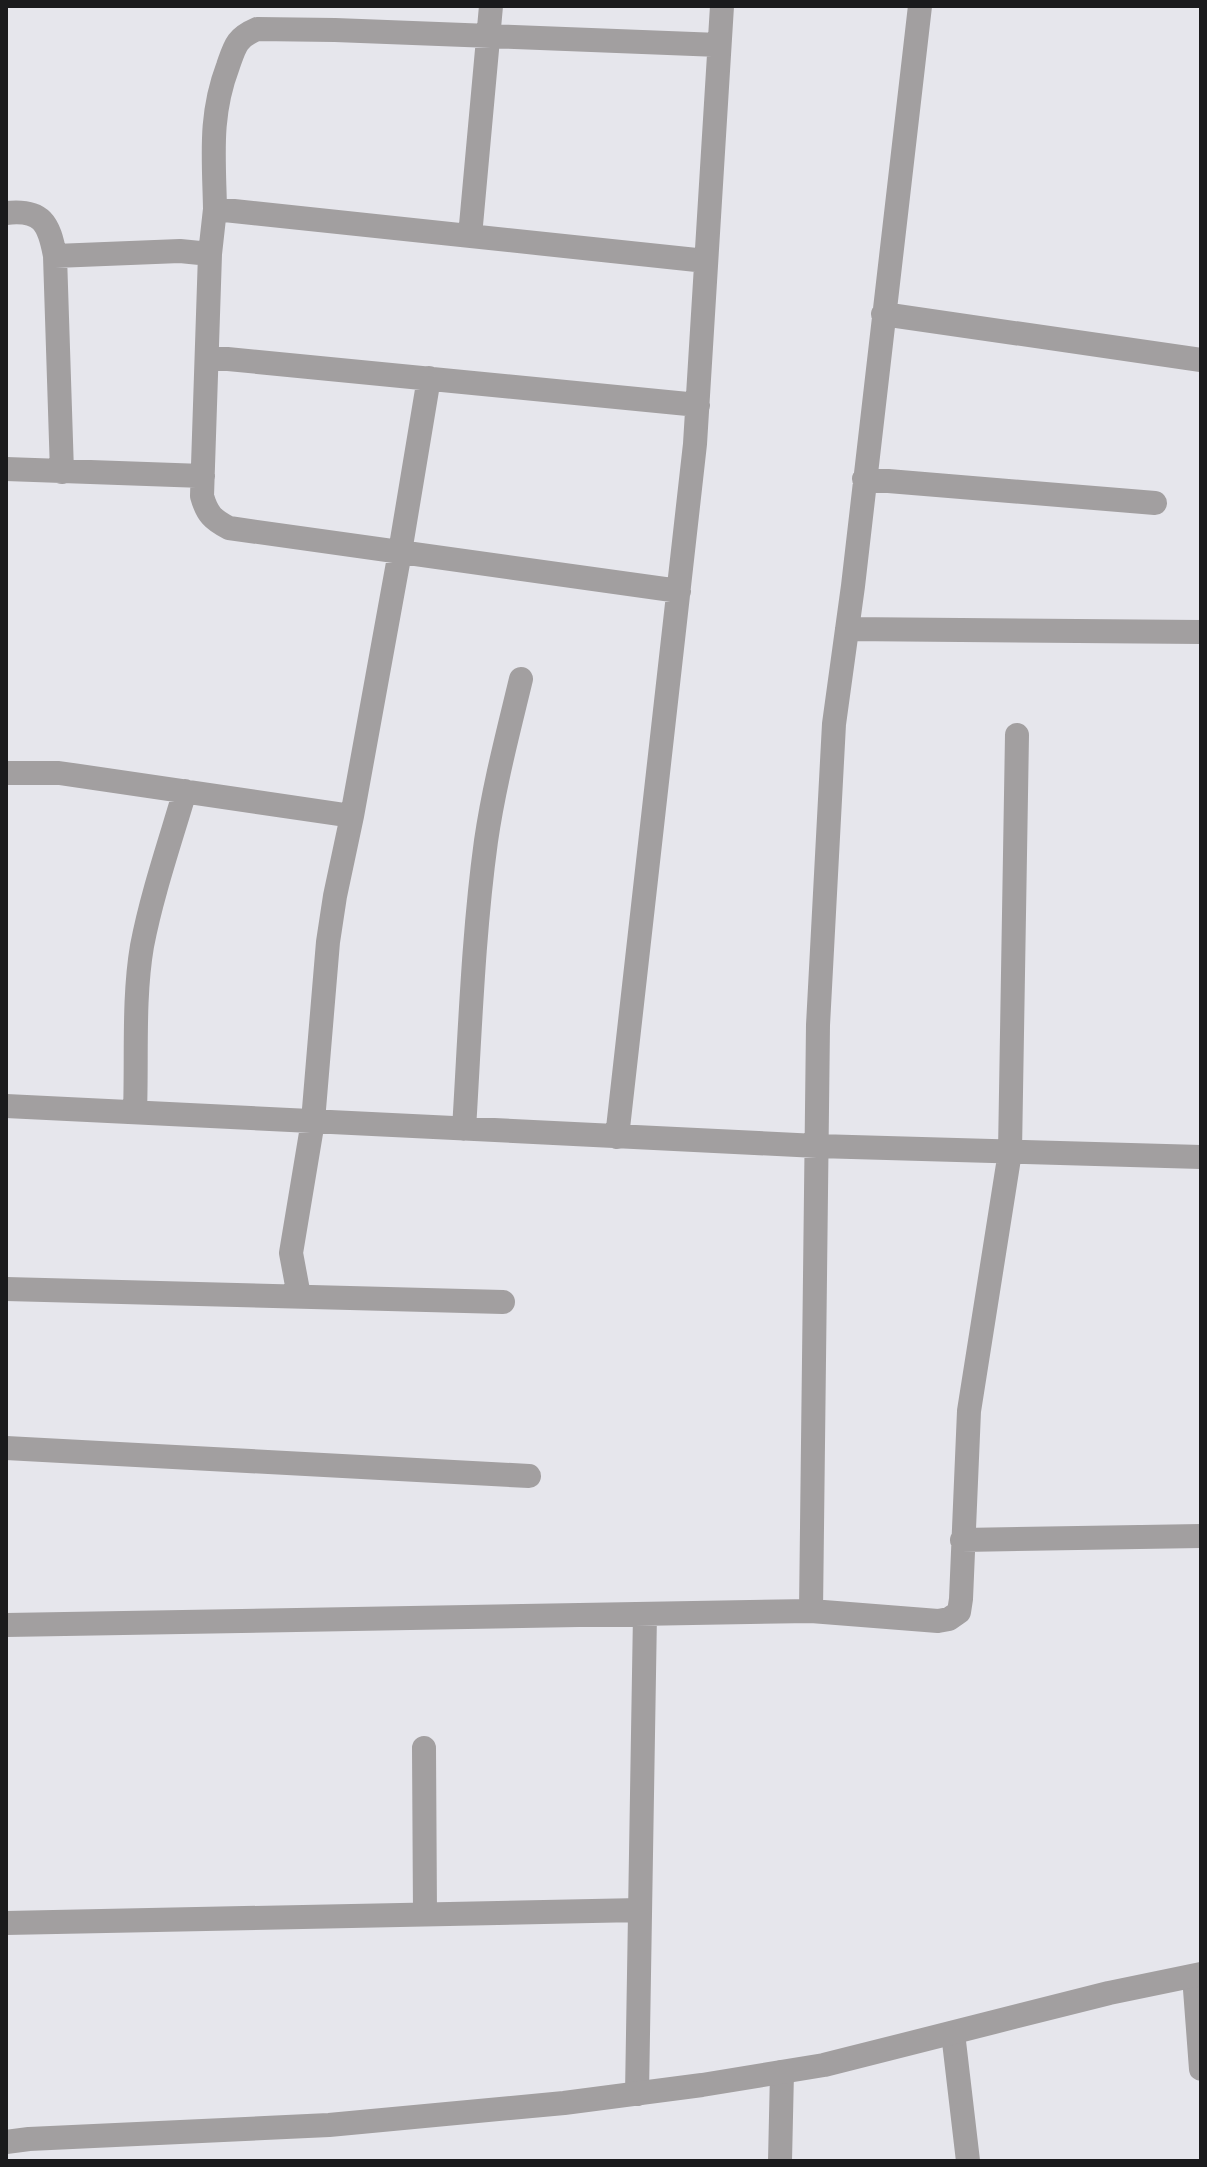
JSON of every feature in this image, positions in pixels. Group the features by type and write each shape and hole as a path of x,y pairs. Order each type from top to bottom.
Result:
{"street":[{"path":"470,236 491,6"},
{"path":"617,1137 695,444 722,6"},
{"path":"811,1611 818,1025 834,724 920,6"},
{"path":"679,591 229,528 213,520 206,511 202,496 210,254 215,209 213,122 218,96 238,41 257,29 336,18 489,36 719,45"},
{"path":"215,209 706,261"},
{"path":"6,213 32,213 44,221 52,235 62,472"},
{"path":"55,256 180,251 210,254"},
{"path":"883,314 1201,360"},
{"path":"207,357 698,405"},
{"path":"299,1296 291,1253 313,1121 328,942 429,378"},
{"path":"6,469 203,476"},
{"path":"864,479 1155,503"},
{"path":"847,629 1201,632"},
{"path":"464,1129 484,855 494,793 521,679"},
{"path":"6,1625 811,1611 938,1621 949,1619 959,1612 969,1411 1010,1152 1017,735"},
{"path":"6,773 59,773 352,816"},
{"path":"135,1112 138,977 142,947 185,791"},
{"path":"6,1106 817,1146 1201,1157"},
{"path":"6,1289 503,1302"},
{"path":"6,1448 529,1476"},
{"path":"962,1540 1201,1536"},
{"path":"637,2094 645,1614"},
{"path":"424,1748 425,1914"},
{"path":"6,1923 640,1910"},
{"path":"6,2142 329,2125 637,2094 824,2065 1109,1993 1198,1975 1201,2069"},
{"path":"953,2033 968,2161"},
{"path":"780,2161 782,2072"}]}
